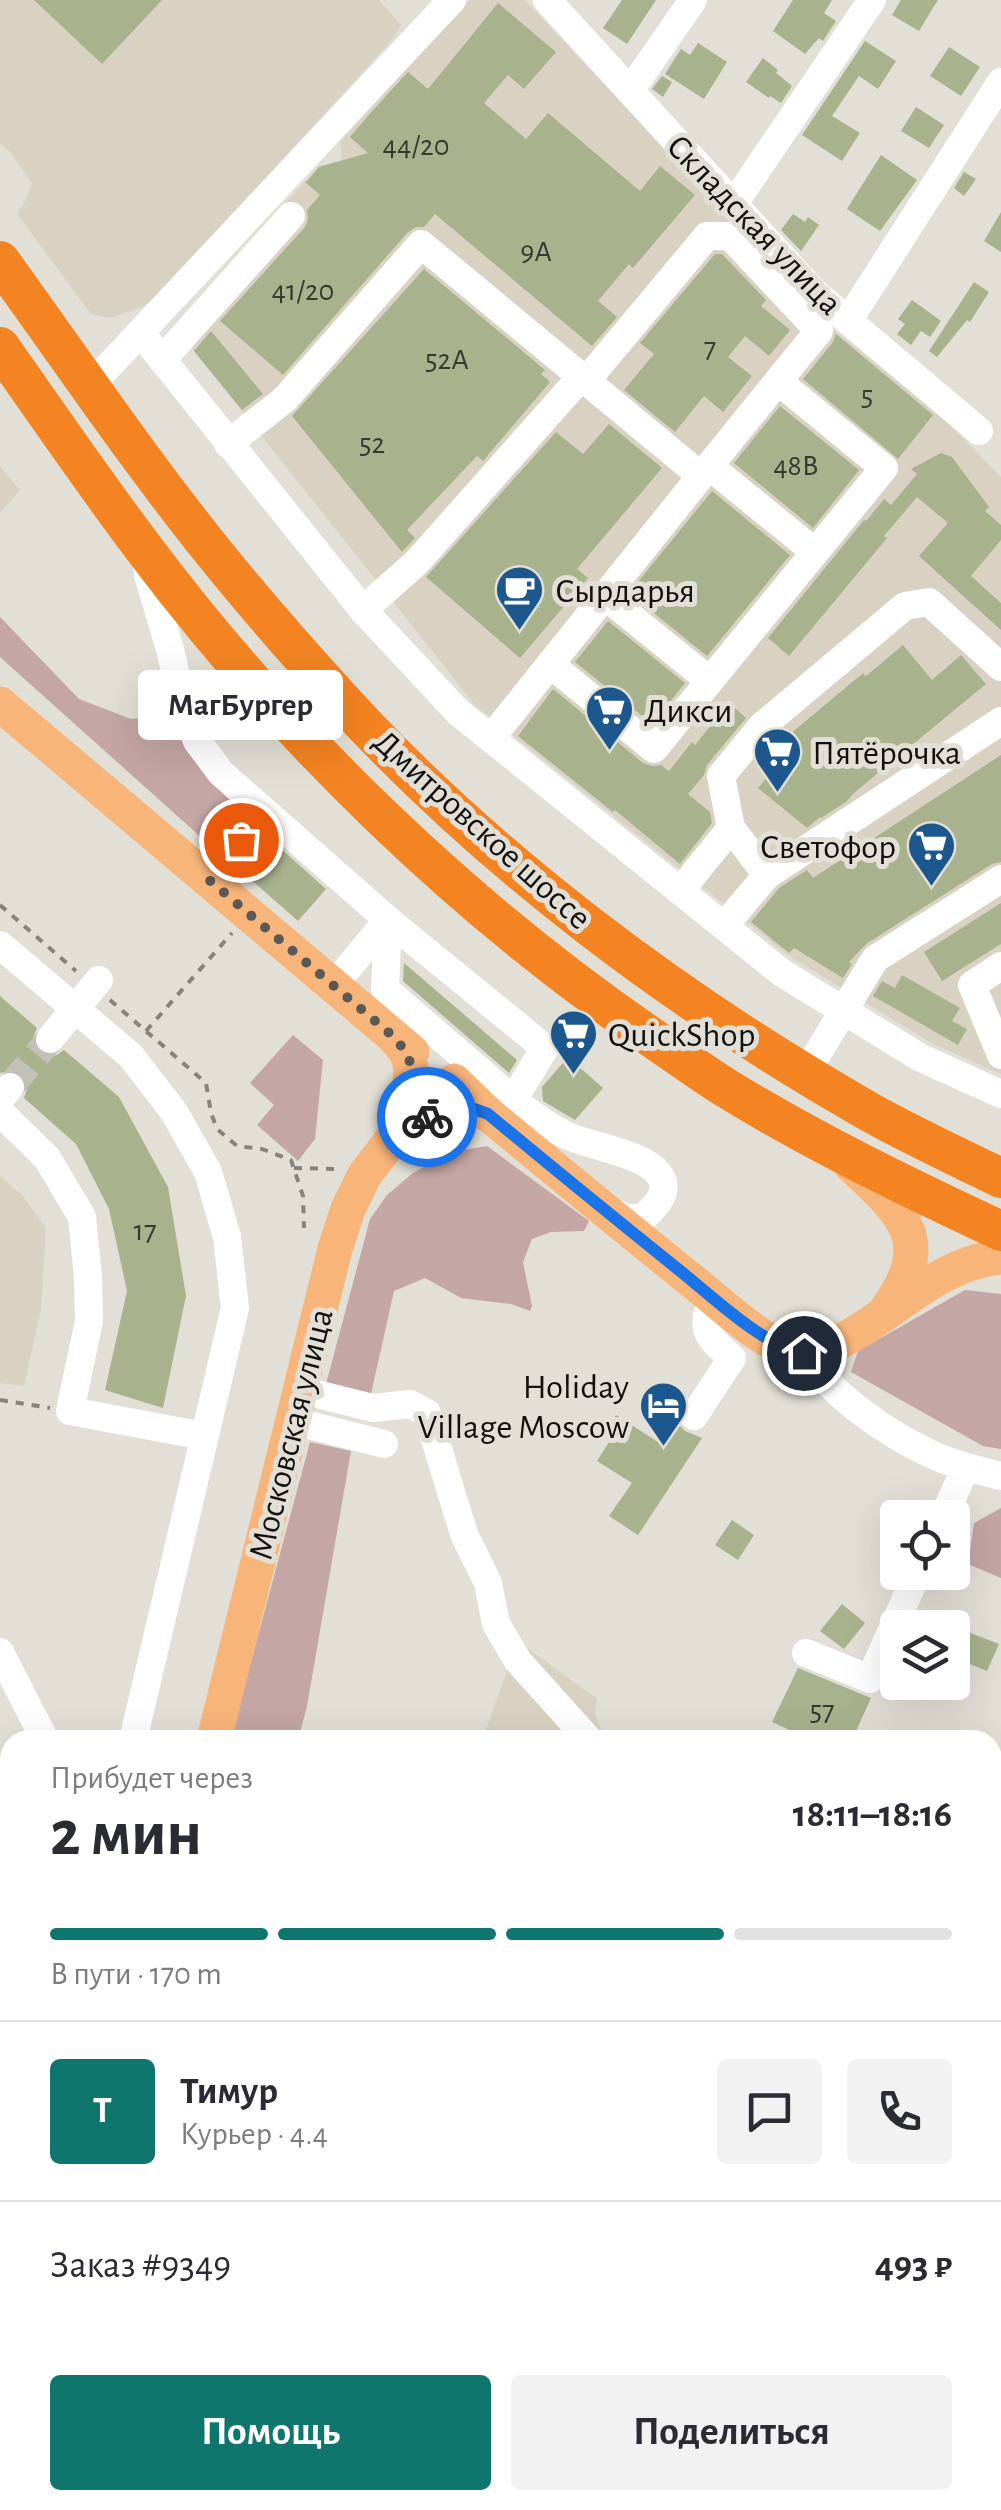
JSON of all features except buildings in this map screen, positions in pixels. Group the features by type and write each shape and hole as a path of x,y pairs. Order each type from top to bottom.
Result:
{"highway":[{"name":"Дмитровское шоссе","path":"0,262 202,537 272,623 346,706 438,797 542,888 751,1041 870,1112 1001,1178"},
{"name":"Дмитровское шоссе","path":"0,347 146,552 222,644 386,821 508,929 606,1006 724,1087 839,1153 1001,1231"}],"main road":[{"path":"0,704 394,1037 407,1053 411,1068 432,1092 472,1108 500,1107 602,1209 772,1342 804,1353 824,1349 957,1268 982,1258 1001,1257"},
{"name":"Московская улица","path":"216,1730 334,1249 364,1176 432,1092"},
{"path":"839,1153 885,1197 910,1235 909,1272 884,1314"}],"street":[{"path":"90,386 452,0"},
{"name":"Складская улица","path":"547,0 814,292 979,431"},
{"path":"630,91 693,0"},
{"path":"734,205 872,0"},
{"path":"848,321 1001,82"},
{"path":"162,360 290,216"},
{"path":"363,610 416,562 707,236 730,236 819,331 490,738"},
{"path":"228,444 284,399 421,244 583,379 815,552"},
{"path":"141,334 363,610 458,712 782,973 921,1058 994,1091 1001,1057 972,985 1001,966"},
{"path":"550,664 654,749 884,468 778,381"},
{"path":"146,552 148,575 180,698 198,741 220,773 388,920 545,1048 500,1107"},
{"path":"606,596 710,681"},
{"path":"767,875 731,828 721,776 762,726 905,606 929,602 1001,667"},
{"path":"724,926 767,875 1001,721"},
{"path":"680,891 731,828"},
{"path":"208,879 241,840"},
{"path":"805,1074 875,959 1001,880"},
{"path":"333,986 388,920"},
{"path":"388,920 385,989 500,1107 539,1119 567,1136 645,1162 659,1174 664,1188 662,1199 643,1218 626,1218 602,1209"},
{"path":"0,945 131,1056 174,1112 208,1172 227,1237 235,1308 135,1730"},
{"path":"50,1039 97,983"},
{"path":"3,1099 48,1158 82,1217 89,1321 70,1412 204,1436"},
{"path":"694,1416 732,1358 708,1334 705,1314 714,1298"},
{"path":"804,1353 830,1387 895,1435 935,1456 1001,1476"},
{"path":"297,1406 373,1408 410,1404 427,1414 464,1534 488,1583 496,1624 518,1662 580,1730"},
{"path":"297,1406 384,1444"},
{"path":"951,1500 966,1467"},
{"path":"806,1652 870,1680 910,1590"},
{"path":"0,1652 40,1730"}],"path":[{"path":"0,905 97,983 206,1083 217,1129 236,1146 262,1149 292,1160 303,1196 304,1228"},
{"path":"146,1031 242,922"},
{"path":"294,1168 342,1170"},
{"path":"0,1400 70,1412"}],"shaded area":[{"path":"0,0 379,0 401,25 392,40 155,298 111,318 91,314 17,214 32,184 0,143"},
{"path":"469,0 525,0 834,330 941,416 1001,477 1001,1074 933,1044 789,956 475,705 174,326 319,166 342,160 340,142"},
{"path":"0,466 20,490 0,513"},
{"path":"0,617 79,699 131,719 178,716 201,769 242,814 213,848 0,657"},
{"path":"293,1035 323,1060 315,1139 298,1161 257,1125 274,1105 250,1083"},
{"path":"487,1146 589,1221 584,1231 551,1232 532,1239 523,1262 530,1311 511,1304 461,1298 425,1278 394,1291 371,1394 326,1384 370,1219 387,1195 413,1173 451,1152"},
{"path":"0,1176 22,1195 46,1228 41,1309 24,1386 0,1383"},
{"path":"965,1290 1001,1294 1001,1449 983,1446 851,1372 858,1351"},
{"path":"310,1442 351,1451 301,1730 233,1730"},
{"path":"1001,1508 1001,1578 970,1565 974,1523"},
{"path":"518,1641 597,1699 595,1713 601,1730 486,1730"}],"tunnel":[{"path":"10,1087 50,1039"}],"way so far":[{"path":"241,840 208,879 394,1037 407,1053 411,1068 409,1102 427,1117"}],"place":[{"name":"Сырдарья","path":"520,632"},
{"name":"Дикси","path":"609,752"},
{"name":"Пятёрочка","path":"777,794"},
{"name":"МагБургер","path":"241,840"},
{"name":"Светофор","path":"931,888"},
{"name":"QuickShop","path":"573,1076"},
{"name":"Holiday Village Moscow","path":"664,1448"}],"route":[{"path":"427,1117 439,1117 460,1108 488,1114 726,1308 772,1342 804,1353"}]}
